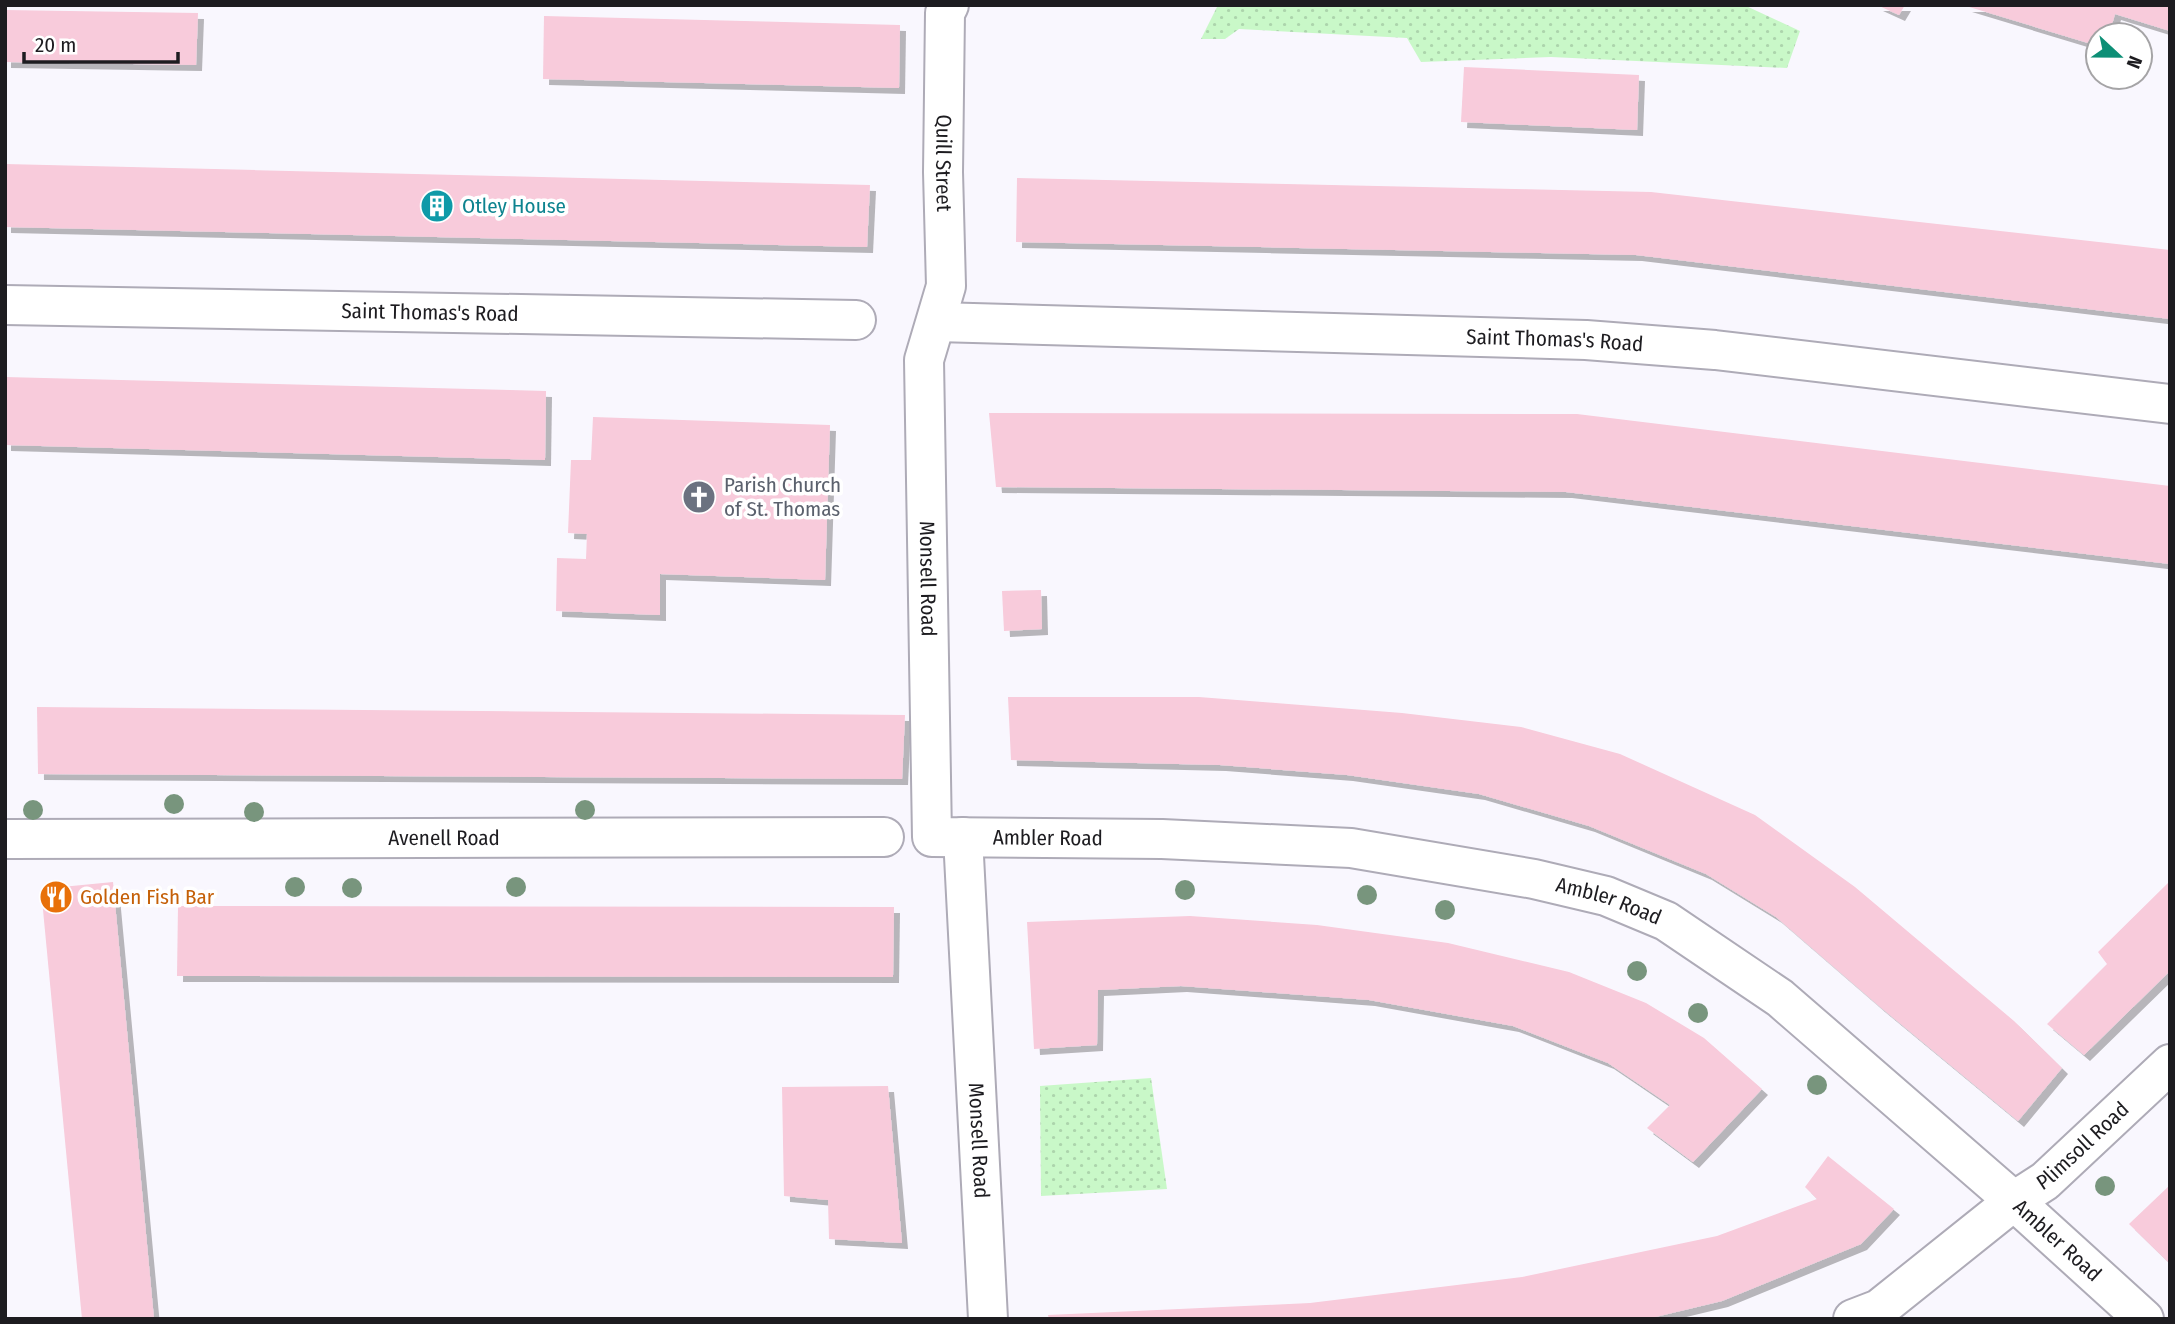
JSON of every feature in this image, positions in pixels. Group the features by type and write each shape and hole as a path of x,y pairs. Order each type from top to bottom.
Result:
{"street":[{"name":"Quill Street","path":"937,322 946,286 943,159 945,13 949,5"},
{"name":"Saint Thomas's Road","path":"5,304 856,320"},
{"name":"Saint Thomas's Road","path":"937,322 1586,340 1714,350 2170,404"},
{"name":"Monsell Road","path":"937,322 924,360 948,837 988,1319"},
{"name":"Avenell Road","path":"5,839 884,837"},
{"name":"Ambler Road","path":"948,837 1162,839 1351,848 1534,879 1606,895 1666,921 1780,998 2014,1201 2144,1319"},
{"name":"Plimsoll Road","path":"1853,1319 1878,1309 2014,1201 2045,1181 2170,1065"}],"green space":[{"path":"1218,5 1744,5 1800,31 1787,68 1551,57 1421,62 1407,38 1239,29 1225,39 1201,39"},
{"path":"1151,1078 1167,1189 1041,1196 1040,1086"}],"building":[{"path":"1877,5 1905,5 1899,15"},
{"path":"2170,5 2170,31 2154,26 2154,21 2138,21 2115,14 2113,21 2084,21 2084,42 1966,6"},
{"path":"5,10 198,13 196,65 5,62"},
{"path":"544,16 900,25 899,88 543,79"},
{"path":"1464,67 1639,75 1637,130 1461,122"},
{"name":"Otley House","path":"5,164 870,185 867,247 5,227"},
{"path":"1017,178 1651,192 2170,250 2170,319 1636,255 1016,242"},
{"path":"5,377 546,391 545,460 5,445"},
{"path":"989,413 1577,414 2170,486 2170,564 1566,492 996,487"},
{"name":"Parish Church of St. Thomas","path":"593,417 830,425 825,580 660,574 660,615 556,611 557,558 586,559 587,534 568,533 571,460 591,460"},
{"path":"1041,590 1042,629 1004,631 1002,591"},
{"path":"1008,697 1199,697 1402,713 1521,727 1620,754 1755,815 1855,887 2014,1021 2062,1068 2018,1121 1776,917 1706,874 1589,826 1479,794 1347,775 1220,765 1011,760"},
{"path":"37,707 905,715 902,779 38,774"},
{"path":"2170,881 2170,971 2084,1055 2047,1024 2107,964 2098,952"},
{"path":"113,882 154,1319 82,1319 41,889"},
{"path":"178,906 894,907 893,977 177,976"},
{"path":"1190,916 1317,925 1448,943 1569,972 1646,1003 1704,1038 1762,1089 1693,1162 1647,1128 1670,1105 1608,1063 1513,1026 1369,1000 1181,986 1098,990 1097,1045 1034,1049 1027,922"},
{"path":"888,1086 902,1243 829,1239 828,1200 784,1196 782,1087"},
{"path":"1828,1156 1894,1209 1861,1244 1722,1301 1647,1319 1049,1319 1048,1315 1310,1303 1522,1277 1717,1236 1817,1199 1805,1187"},
{"path":"2170,1185 2170,1264 2129,1224"}],"place":[{"name":"Otley House","path":"437,206"},
{"name":"Parish Church of St. Thomas","path":"699,497"},
{"name":"Golden Fish Bar","path":"56,897"}]}
